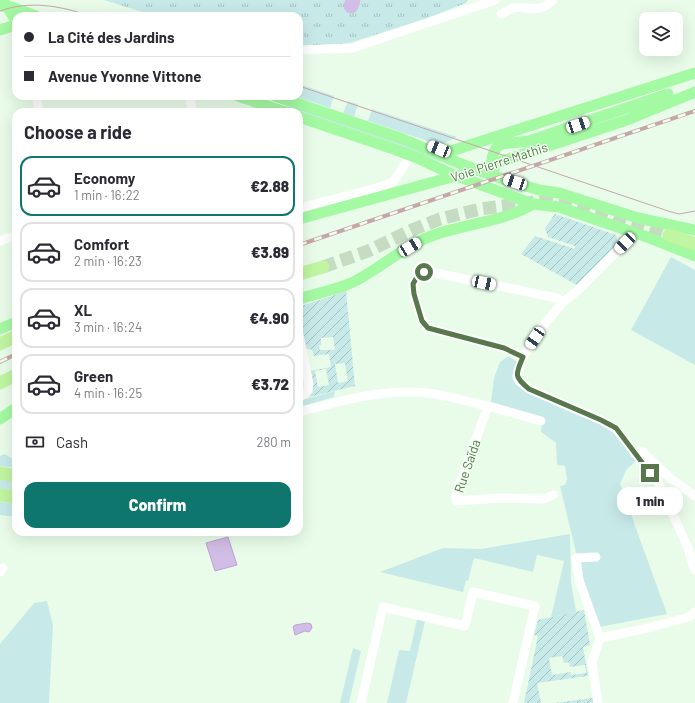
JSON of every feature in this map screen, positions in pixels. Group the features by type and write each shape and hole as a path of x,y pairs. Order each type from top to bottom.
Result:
{"highway":[{"path":"669,235 695,244"},
{"path":"303,273 323,267"},
{"path":"0,344 12,338"},
{"path":"0,383 12,377"},
{"path":"0,473 12,475"},
{"path":"0,495 12,496"}],"main road":[{"path":"21,0 27,12"},
{"path":"4,4 22,12"},
{"path":"4,4 12,15"},
{"path":"0,30 12,26"},
{"path":"303,112 403,139 425,143 447,151 695,72"},
{"name":"Voie Pierre Mathis","path":"303,218 462,174 627,120 695,92"},
{"path":"503,179 493,167 492,159 499,145 529,141 668,94"},
{"path":"257,100 290,108"},
{"path":"303,118 411,155 451,174 533,204 558,207 695,256"},
{"path":"403,139 461,164 503,179 539,190 559,193 638,218 695,230"},
{"path":"303,298 357,280 382,263 421,241 449,231 498,220 521,211 533,204 539,190"},
{"path":"633,233 638,218"},
{"path":"0,329 12,324"},
{"path":"0,419 12,411"}],"street":[{"path":"303,50 352,48 495,0"},
{"path":"501,14 514,8 540,8 549,4 553,0"},
{"path":"303,207 380,187 393,182 411,155"},
{"path":"633,233 577,291 563,302 544,325 523,357 517,377 519,381 529,389 616,428 658,482 689,550 690,560 695,570"},
{"path":"0,241 12,236"},
{"path":"523,357 498,346 428,328 422,321 414,294 413,284 417,277 424,272 431,272 557,298 563,302"},
{"path":"303,355 309,384 308,390 303,395"},
{"path":"303,411 359,396 412,392 428,393 488,406 541,421"},
{"name":"Rue Saïda","path":"488,406 456,494 456,501 500,498 544,498 553,495"},
{"path":"635,454 643,452 669,477 695,496"},
{"path":"596,557 576,558 578,580 600,638 592,662 598,703"},
{"path":"361,703 383,607 466,626 473,592 535,606 513,703"},
{"path":"600,638 688,617 695,612"}],"green space":[{"path":"104,0 468,0 466,3 425,19 349,43 303,48 303,12 142,12"},
{"path":"303,85 334,96 330,108 303,99"},
{"path":"348,101 358,104 354,117 343,113"},
{"path":"288,105 297,108 286,108"},
{"path":"372,109 457,137 440,145 368,121"},
{"path":"303,110 404,144 441,160 441,162 303,113"},
{"path":"555,214 616,235 618,243 577,285 521,254 535,236 575,249 575,246 548,237 545,228"},
{"path":"671,257 695,270 695,365 631,330"},
{"path":"346,291 355,386 309,397 313,392 310,371 331,367 329,354 314,356 312,350 305,348 303,336 303,306","holes":["333,337 335,350 320,350 319,345 321,345 321,338","345,363 348,381 338,383 335,364","326,369 329,385 318,387 315,371"]},
{"path":"509,356 518,363 515,377 614,430 636,461 626,470 620,484 667,614 594,628 560,486 565,485 567,479 565,466 557,465 556,443 541,432 542,417 491,402 494,378 500,362"},
{"path":"335,391 334,397 303,406 303,400"},
{"path":"5,454 12,458 12,468 0,466 0,456"},
{"path":"0,477 12,478 12,490 0,489"},
{"path":"0,502 12,503 12,516 0,515"},
{"path":"570,534 571,582 576,612 551,617 564,561 537,555 533,572 474,558 468,581 466,580 463,592 380,572 443,548 481,549"},
{"path":"47,601 53,625 49,703 0,703 0,644 34,603"},
{"path":"584,610 590,645 583,647 588,676 537,683 541,703 524,703 538,636 534,635 538,620","holes":["562,656 564,663 569,662 570,667 585,665 586,673 571,675 571,672 552,675 549,658"]},
{"path":"417,619 425,621 406,703 387,703 399,650 410,651"},
{"path":"353,648 361,651 349,703 340,703"},
{"path":"593,698 593,703 554,703"}],"shaded area":[{"path":"228,537 237,565 215,571 206,543"},
{"path":"307,623 311,624 312,628 309,632 305,631 295,635 293,627 295,625"}],"waterway":[{"path":"351,6 353,0"}],"tunnel":[{"path":"323,267 368,251 412,230 440,219 480,209 543,201 571,205 669,235"}],"tram line":[{"path":"0,11 34,5 57,7 77,12"},
{"path":"303,87 668,211 679,214 695,211"}],"railway":[{"path":"303,244 695,111"},
{"path":"0,362 12,356"}],"route":[{"path":"424,272 417,277 413,284 414,294 422,321 428,328 504,348 523,357 518,371 517,377 519,381 529,389 616,428 650,473"}]}
